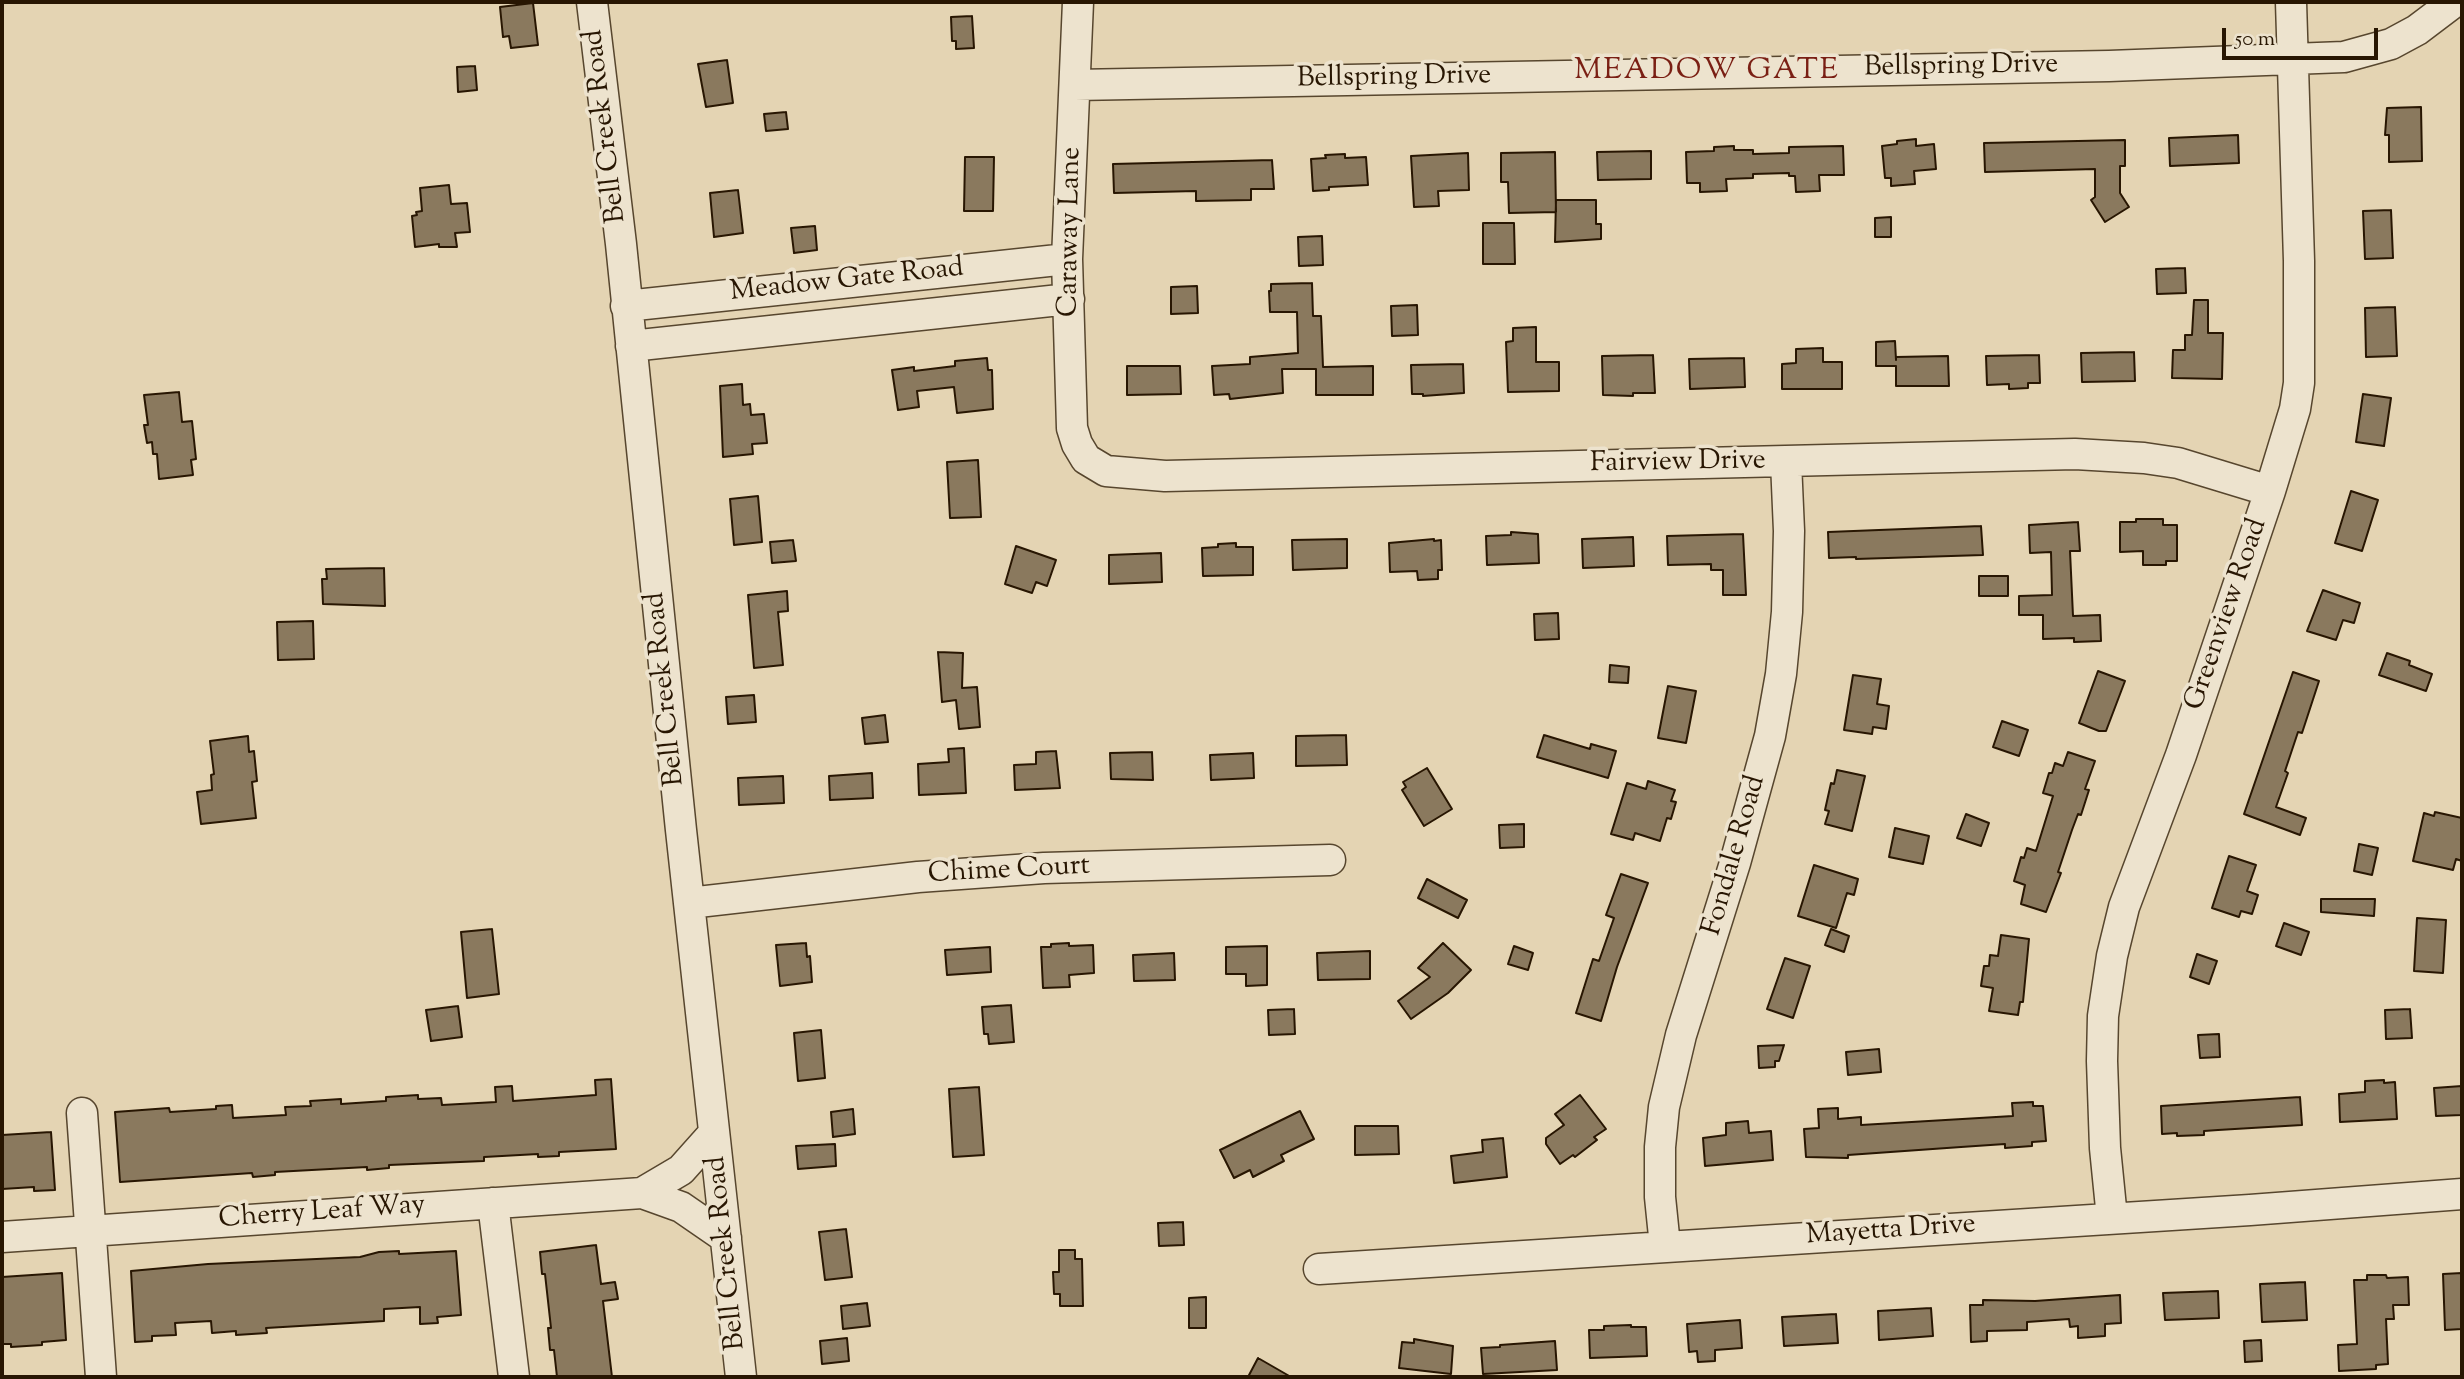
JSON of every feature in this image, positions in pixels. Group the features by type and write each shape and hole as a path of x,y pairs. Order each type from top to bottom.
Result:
{"street":[{"name":"Bell Creek Road","path":"592,2 741,1377"},
{"name":"Caraway Lane","path":"1078,2 1067,259 1072,428 1086,459"},
{"name":"Greenview Road","path":"2112,1218 2105,1148 2102,1061 2103,1016 2112,956 2124,907 2181,755 2270,491 2295,409 2299,383 2299,261 2291,2"},
{"name":"Bellspring Drive","path":"1075,85 2344,57 2391,44 2417,30 2454,2"},
{"name":"Meadow Gate Road","path":"626,306 1067,259"},
{"name":"Meadow Gate Road","path":"631,346 1069,299"},
{"name":"Fairview Drive","path":"1086,459 1106,471 1165,476 2075,454 2178,463 2270,491"},
{"name":"Fondale Road","path":"1665,1246 1660,1196 1660,1147 1664,1107 1681,1035 1735,863 1770,736 1781,674 1787,612 1789,531 1786,462"},
{"name":"Chime Court","path":"689,903 918,877 1045,868 1330,860"},
{"path":"82,1113 101,1377"},
{"name":"Cherry Leaf Way","path":"642,1193 681,1171 715,1133"},
{"name":"Cherry Leaf Way","path":"2,1237 642,1193 681,1207 726,1238"},
{"name":"Mayetta Drive","path":"1319,1269 2462,1194"},
{"path":"494,1203 514,1377"}],"building":[{"path":"533,3 538,45 511,48 509,36 503,37 500,7"},
{"path":"972,16 974,48 956,49 956,41 952,41 951,17"},
{"path":"727,60 733,103 706,107 698,64"},
{"path":"475,66 477,90 458,92 457,67"},
{"path":"2421,107 2422,161 2389,162 2389,135 2385,135 2387,108"},
{"path":"786,112 788,129 766,131 764,114"},
{"path":"2238,135 2239,163 2170,166 2169,138"},
{"path":"1916,139 1916,146 1934,144 1936,169 1914,171 1915,184 1891,186 1891,178 1885,178 1882,146"},
{"path":"2125,140 2125,166 2120,166 2120,193 2129,207 2105,222 2091,200 2095,197 2095,169 1985,172 1984,143"},
{"path":"1734,146 1734,150 1753,150 1753,154 1789,153 1789,147 1843,146 1844,175 1819,175 1820,191 1796,192 1795,176 1789,176 1789,173 1753,174 1753,178 1726,179 1727,191 1700,192 1700,183 1687,183 1686,152 1714,151 1714,147"},
{"path":"1651,151 1651,179 1598,180 1597,152"},
{"path":"1555,152 1556,212 1509,213 1508,182 1501,182 1501,153"},
{"path":"1468,153 1469,190 1438,191 1439,206 1414,207 1411,156"},
{"path":"1345,154 1345,158 1366,157 1368,185 1329,187 1329,190 1313,191 1311,159"},
{"path":"965,157 994,157 993,211 964,211"},
{"path":"1272,160 1274,189 1251,189 1251,200 1196,201 1196,191 1114,193 1113,164"},
{"path":"449,185 451,204 467,203 470,232 455,233 457,247 439,247 439,244 415,247 412,216 422,211 420,188"},
{"path":"738,190 743,233 714,237 710,193"},
{"path":"1556,200 1596,200 1596,224 1601,224 1601,239 1555,242"},
{"path":"2391,210 2393,258 2365,259 2363,211"},
{"path":"1891,217 1891,237 1875,237 1875,218"},
{"path":"1483,223 1514,223 1515,264 1483,264"},
{"path":"815,226 817,250 794,253 791,228"},
{"path":"1322,236 1323,265 1299,266 1298,237"},
{"path":"2185,268 2186,293 2157,294 2156,269"},
{"path":"1312,283 1313,316 1321,316 1323,367 1373,366 1373,395 1316,395 1316,369 1282,369 1283,393 1230,399 1229,394 1214,395 1212,366 1250,364 1250,357 1298,353 1297,312 1270,312 1269,291 1271,284"},
{"path":"1197,286 1198,313 1171,314 1171,287"},
{"path":"2194,300 2208,300 2208,333 2223,333 2222,379 2172,378 2173,350 2185,350 2185,335 2192,335"},
{"path":"1417,305 1418,335 1392,336 1391,306"},
{"path":"2395,307 2397,356 2366,357 2365,308"},
{"path":"1536,327 1536,362 1559,362 1559,391 1508,392 1506,342 1513,341 1513,328"},
{"path":"1895,341 1896,360 1896,357 1948,356 1949,386 1896,386 1896,366 1876,366 1876,342"},
{"path":"1823,348 1823,362 1842,362 1842,389 1782,389 1782,364 1796,363 1796,349"},
{"path":"2134,352 2135,381 2082,382 2081,353"},
{"path":"1653,355 1655,393 1633,393 1633,396 1603,395 1602,356"},
{"path":"2039,355 2040,383 2028,383 2028,388 2009,389 2009,384 1987,385 1986,356"},
{"path":"987,358 988,370 992,370 993,409 957,413 954,387 917,391 919,407 898,410 892,370 914,367 914,371 955,366 955,361"},
{"path":"1744,358 1745,387 1690,389 1689,359"},
{"path":"1463,364 1464,393 1423,396 1412,394 1411,365"},
{"path":"1127,366 1180,366 1181,394 1127,395"},
{"path":"742,384 743,405 750,404 751,415 764,414 767,443 752,444 753,454 723,457 720,386"},
{"path":"179,392 182,422 192,421 196,459 191,460 193,475 159,479 157,454 153,454 152,442 147,443 144,425 148,425 144,395"},
{"path":"2363,394 2391,398 2384,446 2356,442"},
{"path":"978,460 981,517 950,518 947,462"},
{"path":"2351,491 2378,500 2362,551 2335,543"},
{"path":"758,496 762,542 734,545 730,499"},
{"path":"2136,519 2163,519 2163,525 2177,525 2177,561 2166,561 2166,565 2143,565 2143,551 2120,552 2120,522 2136,522"},
{"path":"2078,522 2080,551 2070,551 2073,616 2100,615 2101,641 2043,639 2043,615 2019,615 2019,596 2052,595 2051,552 2030,553 2029,525"},
{"path":"1981,526 1983,555 1829,558 1828,532"},
{"path":"1511,532 1538,534 1539,563 1487,565 1486,536 1511,535"},
{"path":"1743,534 1746,595 1723,595 1723,570 1711,570 1711,564 1668,565 1667,536"},
{"path":"1633,537 1634,566 1583,568 1582,539"},
{"path":"1347,539 1347,568 1293,570 1292,540"},
{"path":"793,540 796,561 772,563 770,542"},
{"path":"1441,540 1442,570 1438,570 1438,579 1418,580 1417,571 1390,572 1389,543"},
{"path":"1236,543 1236,547 1253,547 1253,575 1203,576 1202,548"},
{"path":"1016,546 1056,560 1047,586 1036,582 1032,593 1005,584"},
{"path":"1161,553 1162,582 1109,584 1109,555"},
{"path":"384,568 385,606 323,604 322,579 327,579 326,569"},
{"path":"1979,576 2008,576 2008,596 1979,596"},
{"path":"2323,590 2360,603 2354,623 2343,620 2336,640 2307,631"},
{"path":"787,591 788,611 778,612 783,665 754,668 748,595"},
{"path":"1558,613 1559,639 1535,640 1534,614"},
{"path":"313,621 314,659 278,660 277,622"},
{"path":"938,652 963,653 962,688 977,687 980,727 959,729 956,700 942,702"},
{"path":"2387,653 2410,661 2409,665 2432,674 2426,691 2379,675"},
{"path":"1610,665 1629,667 1628,683 1609,682"},
{"path":"2098,671 2125,681 2106,731 2079,723"},
{"path":"2293,672 2319,681 2302,733 2298,732 2276,807 2306,818 2300,835 2244,814"},
{"path":"1853,675 1881,679 1877,704 1889,706 1886,729 1873,727 1872,734 1844,730"},
{"path":"1668,686 1696,691 1686,743 1658,738"},
{"path":"754,695 756,722 728,724 726,697"},
{"path":"885,715 888,742 865,744 862,718"},
{"path":"2002,721 2028,730 2019,756 1993,747"},
{"path":"1346,735 1347,765 1296,766 1296,736"},
{"path":"1544,735 1590,749 1591,744 1616,751 1608,778 1537,757"},
{"path":"248,736 249,752 254,751 257,781 252,782 256,818 201,824 197,792 212,790 211,775 214,774 210,741"},
{"path":"964,748 966,793 919,795 918,764 949,762 948,749"},
{"path":"1056,751 1060,788 1015,790 1014,765 1036,764 1036,752"},
{"path":"1152,752 1153,780 1111,779 1110,753"},
{"path":"2068,752 2095,761 2085,789 2089,790 2081,815 2078,814 2072,830 2058,872 2061,873 2046,912 2021,904 2025,885 2014,881 2021,857 2024,858 2027,848 2036,851 2053,796 2043,793 2049,773 2052,773 2055,763 2063,766"},
{"path":"1253,753 1254,778 1211,780 1210,755"},
{"path":"1427,768 1452,809 1424,826 1402,790 1406,787 1403,782"},
{"path":"1837,770 1865,776 1852,831 1825,824 1831,783 1834,784"},
{"path":"872,773 873,798 830,800 829,776"},
{"path":"783,776 784,803 739,805 738,778"},
{"path":"1648,781 1675,790 1671,801 1676,802 1671,819 1667,818 1660,841 1635,833 1633,840 1611,834 1627,783 1646,789"},
{"path":"2435,812 2462,818 2462,861 2456,859 2453,870 2413,861 2424,813 2434,816"},
{"path":"1966,814 1989,823 1981,846 1957,838"},
{"path":"1524,824 1524,847 1500,848 1499,825"},
{"path":"1895,828 1929,836 1923,864 1889,857"},
{"path":"2359,844 2378,848 2372,875 2354,871"},
{"path":"2229,856 2256,865 2247,891 2258,895 2252,914 2241,911 2239,917 2212,908"},
{"path":"1814,865 1858,879 1854,895 1847,893 1836,928 1798,916"},
{"path":"1621,874 1648,883 1617,967 1601,1021 1576,1013 1593,959 1599,961 1614,918 1606,915"},
{"path":"1427,879 1467,900 1458,918 1418,898"},
{"path":"2321,899 2375,899 2374,916 2321,912"},
{"path":"2417,918 2446,920 2443,973 2414,971"},
{"path":"2284,923 2309,932 2301,955 2276,946"},
{"path":"492,929 499,994 467,998 461,932"},
{"path":"1831,929 1849,936 1844,952 1825,945"},
{"path":"2001,935 2029,939 2023,1002 2020,1002 2018,1015 1989,1011 1993,988 1981,986 1984,966 1989,966 1990,955 1998,956"},
{"path":"806,943 812,982 780,986 776,945"},
{"path":"1069,943 1069,946 1093,945 1094,973 1069,975 1070,987 1043,988 1041,947"},
{"path":"1443,943 1471,970 1448,993 1411,1019 1398,1001 1430,977 1418,968"},
{"path":"1267,946 1267,985 1246,986 1246,974 1226,974 1226,947"},
{"path":"1514,946 1533,953 1528,970 1508,964"},
{"path":"990,947 991,972 947,975 945,950"},
{"path":"1370,951 1370,979 1318,980 1317,953"},
{"path":"1174,953 1175,980 1134,981 1133,955"},
{"path":"2197,954 2217,961 2209,984 2190,977"},
{"path":"1785,958 1810,966 1793,1018 1767,1009"},
{"path":"1011,1005 1014,1042 989,1044 988,1034 984,1034 982,1007"},
{"path":"458,1006 462,1037 431,1041 426,1010"},
{"path":"1294,1009 1295,1034 1269,1035 1268,1010"},
{"path":"2410,1009 2412,1038 2386,1039 2385,1010"},
{"path":"821,1030 825,1078 798,1081 794,1033"},
{"path":"2219,1034 2220,1057 2200,1058 2198,1035"},
{"path":"1784,1045 1779,1061 1775,1061 1775,1067 1759,1068 1758,1046"},
{"path":"1879,1049 1881,1072 1848,1075 1846,1052"},
{"path":"611,1079 616,1149 559,1152 559,1156 538,1157 538,1154 484,1157 484,1161 389,1165 389,1168 367,1170 367,1167 275,1172 275,1175 253,1177 252,1173 120,1182 115,1112 169,1108 170,1112 216,1109 216,1106 232,1105 233,1118 286,1115 285,1107 311,1106 310,1101 341,1099 341,1104 386,1101 386,1097 418,1095 418,1099 441,1098 442,1105 496,1102 495,1087 512,1086 513,1101 596,1095 595,1080"},
{"path":"2384,1080 2384,1083 2395,1082 2397,1119 2340,1122 2339,1094 2365,1092 2365,1081"},
{"path":"2462,1086 2462,1115 2436,1116 2434,1088"},
{"path":"979,1087 984,1155 953,1157 949,1089"},
{"path":"1580,1095 1606,1129 1594,1137 1597,1140 1575,1157 1573,1155 1560,1164 1546,1144 1546,1138 1564,1125 1555,1114"},
{"path":"2300,1097 2302,1125 2204,1131 2204,1135 2162,1134 2161,1106"},
{"path":"2033,1102 2033,1106 2043,1106 2046,1141 2032,1142 2032,1146 2005,1148 2005,1144 1848,1155 1848,1158 1806,1157 1804,1129 1819,1128 1818,1109 1838,1108 1838,1119 1861,1117 1861,1125 2013,1116 2012,1103"},
{"path":"853,1109 855,1134 833,1137 831,1112"},
{"path":"1300,1111 1314,1139 1281,1155 1284,1161 1253,1177 1250,1170 1234,1178 1220,1150"},
{"path":"1748,1121 1749,1133 1771,1131 1773,1160 1705,1166 1703,1138 1726,1135 1726,1123"},
{"path":"1355,1126 1398,1126 1399,1154 1355,1155"},
{"path":"51,1132 55,1190 34,1191 34,1187 2,1189 2,1135"},
{"path":"1503,1138 1507,1177 1454,1183 1451,1156 1483,1152 1482,1140"},
{"path":"835,1144 836,1166 798,1169 796,1146"},
{"path":"1183,1222 1184,1245 1159,1246 1158,1223"},
{"path":"846,1229 852,1277 825,1280 819,1232"},
{"path":"596,1245 601,1284 615,1282 618,1299 603,1301 612,1377 557,1377 554,1350 550,1350 548,1328 551,1328 540,1252"},
{"path":"1059,1250 1075,1250 1075,1259 1082,1259 1083,1306 1060,1306 1060,1294 1054,1294 1053,1272 1059,1272"},
{"path":"399,1251 399,1254 456,1251 461,1315 437,1317 438,1323 420,1324 420,1307 384,1309 384,1321 266,1328 267,1333 236,1335 236,1331 212,1333 211,1321 175,1323 176,1335 152,1336 152,1341 135,1342 131,1271 208,1264 360,1257"},
{"path":"62,1273 66,1340 11,1347 11,1344 2,1344 2,1277"},
{"path":"2462,1273 2462,1329 2445,1330 2443,1274"},
{"path":"2367,1275 2408,1277 2409,1305 2393,1305 2394,1319 2386,1319 2388,1364 2376,1365 2376,1369 2339,1371 2338,1345 2357,1344 2354,1280 2367,1280"},
{"path":"2305,1282 2307,1320 2262,1322 2260,1284"},
{"path":"2218,1291 2219,1318 2165,1320 2163,1293"},
{"path":"2120,1295 2121,1323 2105,1324 2105,1336 2078,1338 2078,1326 2070,1327 2069,1319 2027,1322 2027,1330 1987,1331 1987,1341 1971,1342 1970,1305 1983,1305 1983,1300 2035,1301"},
{"path":"1206,1297 1206,1328 1189,1328 1189,1298"},
{"path":"867,1303 870,1326 843,1329 841,1306"},
{"path":"1931,1308 1933,1336 1879,1340 1878,1311"},
{"path":"1836,1314 1838,1343 1784,1346 1782,1317"},
{"path":"1740,1320 1742,1348 1715,1350 1715,1361 1698,1362 1697,1351 1689,1352 1687,1324"},
{"path":"1604,1326 1646,1327 1647,1356 1590,1358 1589,1330 1604,1330"},
{"path":"847,1338 849,1361 822,1364 820,1341"},
{"path":"1414,1339 1453,1346 1451,1374 1399,1368 1402,1342 1414,1343"},
{"path":"2261,1340 2262,1361 2245,1362 2244,1341"},
{"path":"1555,1341 1557,1370 1483,1374 1481,1348"},
{"path":"1258,1358 1291,1377 1248,1377"}],"district":[{"name":"MEADOW GATE","path":"1707,73"}]}
